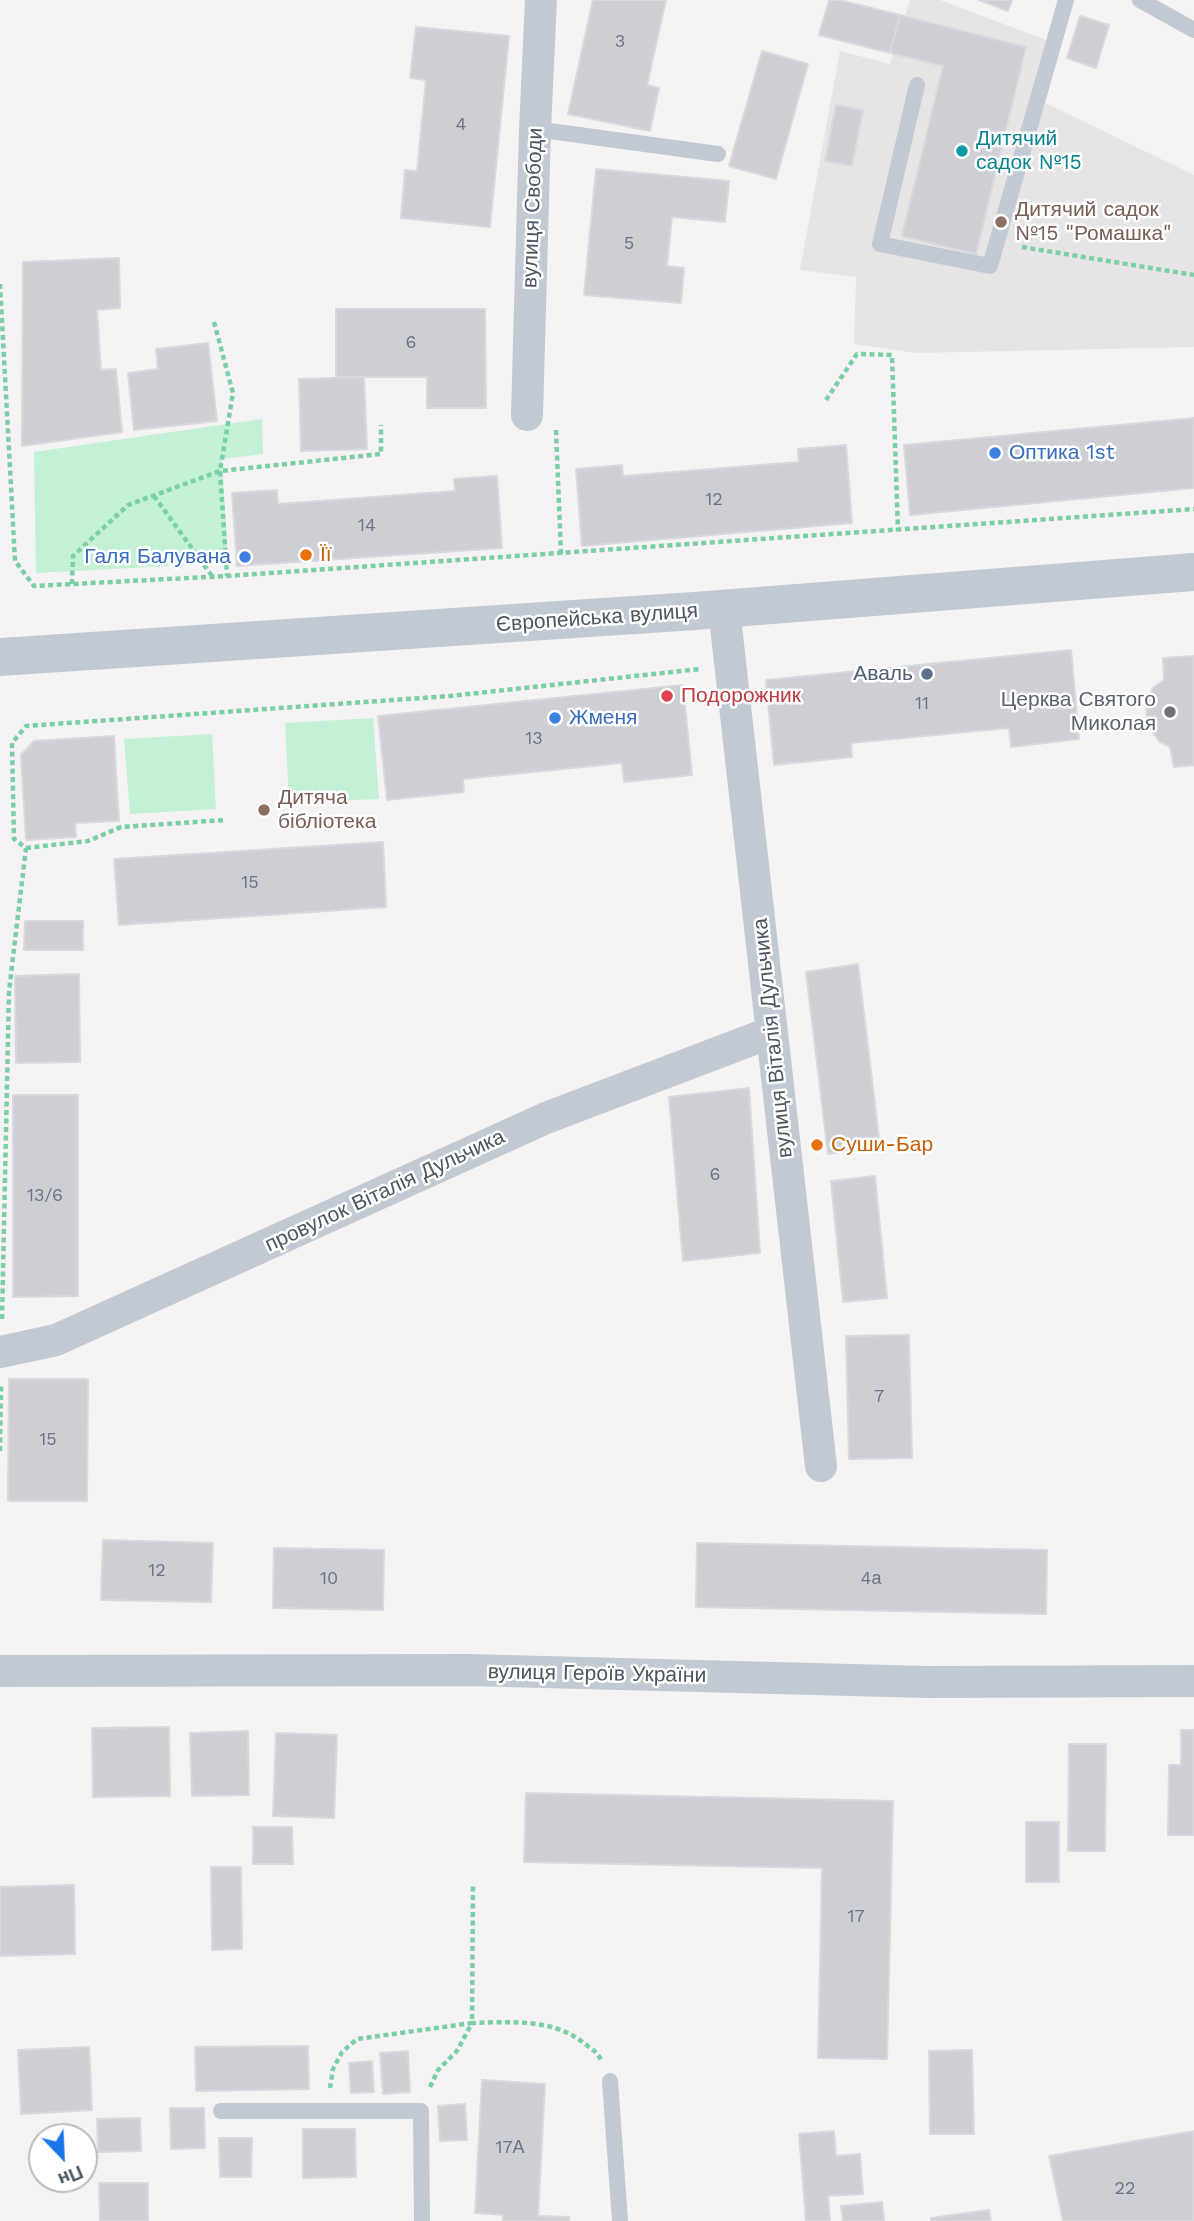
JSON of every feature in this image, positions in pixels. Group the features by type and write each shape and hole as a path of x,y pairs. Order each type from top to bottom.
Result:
{"street":[{"name":"вулиця Свободи","path":"541,0 535,129 542,421"},
{"name":"Європейська вулиця","path":"0,657 724,609 1194,572"},
{"name":"вулиця Віталія Дульчика","path":"724,609 821,1466"},
{"name":"провулок Віталія Дульчика","path":"1,1352 57,1340 545,1118 772,1032"},
{"name":"вулиця Героїв України","path":"0,1671 467,1670 928,1682 1194,1681"}],"lane":[{"path":"917,85 880,244 990,266 1066,0"},
{"path":"1140,0 1194,30"},
{"path":"535,129 718,154"},
{"path":"610,2081 620,2221"},
{"path":"221,2111 421,2111 422,2221"}],"path":[{"path":"997,243 1194,275"},
{"path":"0,284 15,561 34,586 561,554 1194,509"},
{"path":"214,322 233,393 220,471 227,576"},
{"path":"827,400 857,354 891,355 898,531"},
{"path":"542,421 561,554"},
{"path":"72,584 73,556 128,505 220,471 381,454 381,425"},
{"path":"154,496 212,577"},
{"path":"225,820 121,827 88,841 26,848 14,839 12,743 26,726 450,696 701,669"},
{"path":"0,1451 9,990 26,848"},
{"path":"421,2111 438,2070 457,2051 472,2023 473,1883"},
{"path":"326,2111 333,2069 342,2052 357,2039 472,2023 521,2022 552,2027 575,2035 599,2055 610,2081"}],"shaded area":[{"name":"Дитячий садок №15 \"Ромашка\"","path":"910,0 940,0 1054,43 1033,97 1194,175 1194,347 917,353 854,344 856,277 800,270 840,51 890,64"}],"green space":[{"path":"262,419 263,454 222,459 228,563 36,573 34,452"},
{"path":"373,718 379,799 289,803 285,723"},
{"path":"212,734 216,809 130,814 124,739"}],"building":[{"path":"593,0 666,0 647,85 659,88 650,131 568,114"},
{"path":"829,0 900,15 890,53 819,35"},
{"path":"979,0 1012,0 1008,11"},
{"name":"Дитячий садок №15","path":"900,15 1026,47 976,254 902,236 943,66 890,53"},
{"path":"1080,16 1109,25 1096,68 1067,58"},
{"path":"416,27 509,36 490,227 401,218 405,170 417,171 426,80 410,78"},
{"path":"762,51 808,64 776,179 729,166"},
{"path":"836,105 863,110 852,166 825,161"},
{"path":"596,169 729,181 725,222 672,217 667,266 684,268 681,303 584,295"},
{"path":"119,258 120,308 97,310 101,370 116,369 122,432 22,446 23,262"},
{"path":"336,309 485,309 486,408 427,408 427,377 336,377"},
{"path":"208,343 217,421 134,430 128,373 158,369 156,349"},
{"path":"364,377 367,449 301,451 299,379"},
{"path":"1194,418 1194,488 910,515 904,445"},
{"path":"846,445 852,523 582,546 576,469 622,465 623,476 799,462 798,449"},
{"path":"497,476 502,548 237,566 232,493 277,490 278,504 455,491 454,479"},
{"path":"1071,650 1079,739 1011,747 1009,728 851,743 852,757 774,765 766,680"},
{"name":"Церква Святого Миколая","path":"1194,656 1194,765 1174,767 1170,747 1159,741 1147,724 1146,701 1153,688 1164,680 1163,658"},
{"path":"683,685 692,775 624,782 622,763 463,779 464,792 387,800 378,716"},
{"path":"114,736 119,821 75,823 76,837 26,840 21,755 34,741"},
{"path":"383,842 386,907 119,925 114,859"},
{"path":"25,921 83,921 83,950 24,950"},
{"path":"858,964 880,1146 828,1154 806,972"},
{"path":"79,974 80,1062 16,1063 15,976"},
{"path":"749,1088 760,1253 683,1261 669,1097"},
{"path":"13,1095 78,1095 78,1296 13,1297"},
{"path":"875,1176 887,1298 843,1302 831,1181"},
{"path":"909,1335 912,1458 849,1459 846,1336"},
{"path":"9,1379 88,1379 87,1501 8,1501"},
{"path":"103,1540 213,1543 211,1602 101,1600"},
{"path":"697,1543 1047,1550 1046,1614 696,1607"},
{"path":"274,1548 384,1550 383,1610 273,1608"},
{"path":"169,1727 170,1796 93,1797 92,1728"},
{"path":"1181,1730 1194,1730 1194,1835 1168,1835 1169,1765 1181,1765"},
{"path":"248,1731 249,1795 192,1796 190,1733"},
{"path":"276,1733 337,1735 334,1818 273,1816"},
{"path":"1069,1744 1106,1744 1105,1851 1068,1851"},
{"path":"526,1793 893,1801 887,2059 818,2058 822,1868 524,1862"},
{"path":"1026,1822 1059,1822 1059,1882 1026,1882"},
{"path":"253,1827 292,1827 293,1864 253,1864"},
{"path":"211,1867 241,1867 242,1949 212,1950"},
{"path":"74,1885 75,1954 0,1956 0,1887"},
{"path":"308,2046 309,2089 196,2091 195,2047"},
{"path":"89,2047 92,2110 21,2114 18,2050"},
{"path":"972,2050 974,2134 930,2134 929,2051"},
{"path":"408,2051 410,2092 383,2094 380,2053"},
{"path":"372,2061 374,2092 351,2093 349,2063"},
{"path":"482,2080 545,2084 538,2216 569,2217 569,2221 503,2221 503,2215 475,2213"},
{"path":"465,2104 467,2140 440,2141 438,2106"},
{"path":"170,2108 204,2108 205,2148 171,2149"},
{"path":"140,2118 141,2151 98,2152 97,2119"},
{"path":"303,2129 355,2129 356,2177 303,2178"},
{"path":"834,2131 836,2156 860,2154 863,2194 828,2196 830,2221 806,2221 799,2134"},
{"path":"1194,2131 1194,2221 1063,2221 1049,2156"},
{"path":"219,2138 252,2138 251,2177 220,2177"},
{"path":"99,2183 148,2183 148,2221 100,2221"},
{"path":"882,2202 884,2221 843,2221 841,2206"},
{"path":"989,2210 991,2221 931,2221 931,2218"}],"place":[{"name":"Дитячий садок №15","path":"962,151"},
{"name":"Дитячий садок №15 \"Ромашка\"","path":"1001,222"},
{"name":"Оптика 1st","path":"995,453"},
{"name":"Її","path":"306,555"},
{"name":"Галя Балувана","path":"245,557"},
{"name":"Аваль","path":"927,674"},
{"name":"Подорожник","path":"667,696"},
{"name":"Церква Святого Миколая","path":"1170,712"},
{"name":"Жменя","path":"555,718"},
{"name":"Дитяча бібліотека","path":"264,810"},
{"name":"Суши-Бар","path":"817,1145"}]}
